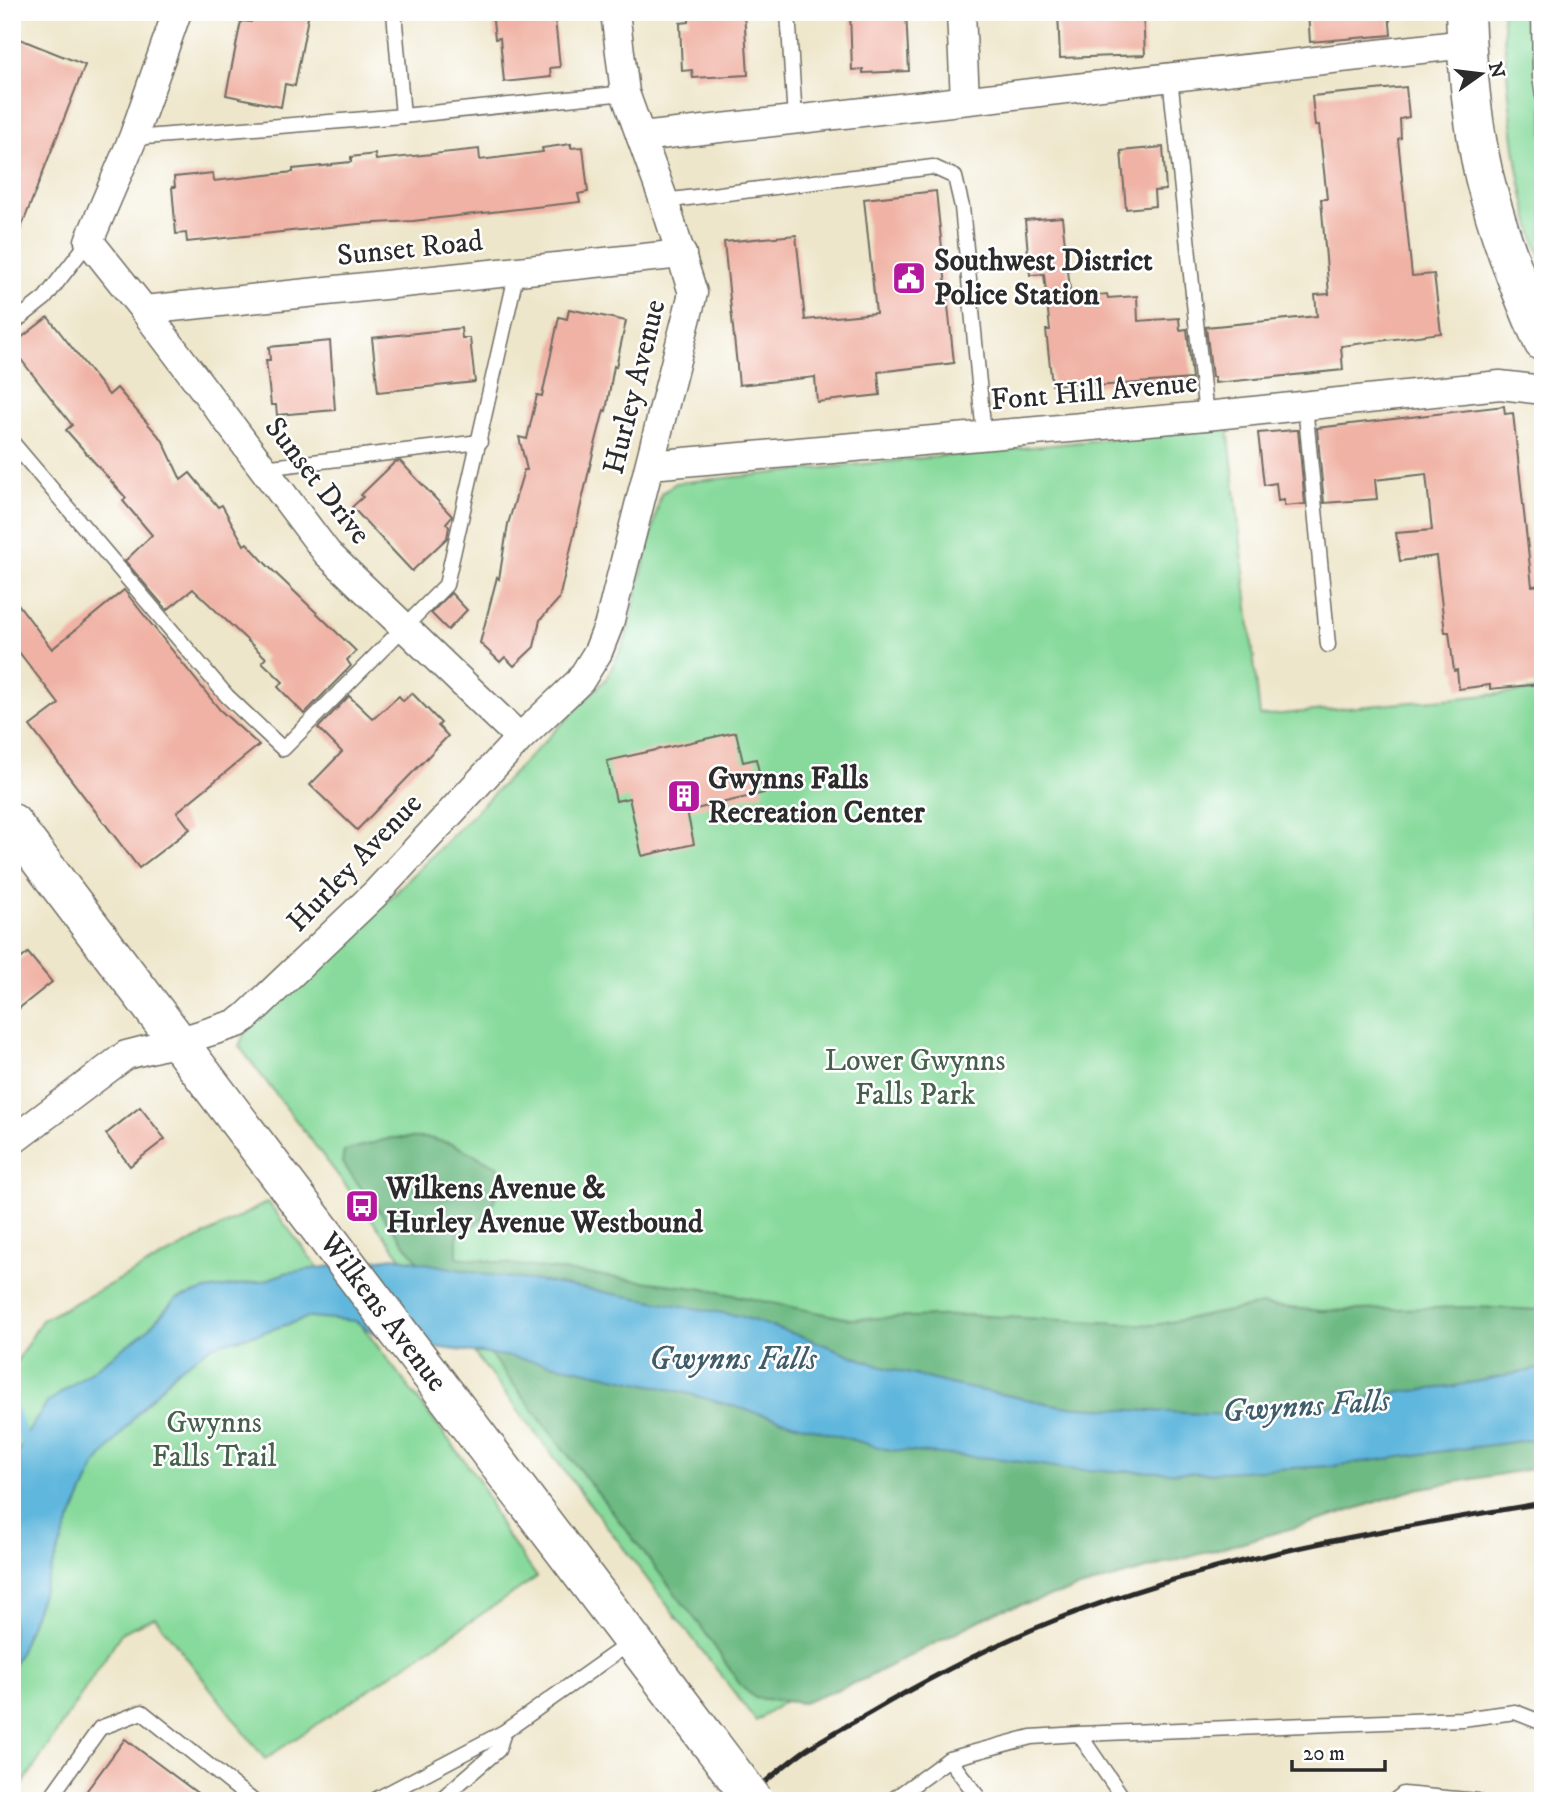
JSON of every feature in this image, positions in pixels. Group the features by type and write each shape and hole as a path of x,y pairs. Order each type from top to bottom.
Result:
{"main road":[{"path":"1466,28 1473,113 1484,175 1503,244 1543,342"},
{"name":"Wilkens Avenue","path":"12,823 754,1801"}],"street":[{"path":"89,242 133,138 177,12"},
{"name":"Hurley Avenue","path":"12,1141 126,1055 238,1023 246,1017 375,894 520,738 580,681 598,652 609,624 693,293 664,201 625,93 615,12"},
{"path":"961,12 965,100"},
{"path":"641,136 1170,77 1466,28"},
{"name":"Sunset Drive","path":"89,242 144,310 327,553 520,738"},
{"name":"Sunset Road","path":"144,310 682,254"},
{"name":"Font Hill Avenue","path":"650,465 1206,416 1500,385 1543,390"}],"lane":[{"path":"394,12 403,116"},
{"path":"788,12 795,119"},
{"path":"1539,12 1543,96"},
{"path":"1170,77 1206,416"},
{"path":"133,138 403,116 625,93"},
{"path":"664,201 933,167 955,177 962,207 984,435"},
{"path":"12,324 46,298 89,242"},
{"path":"12,442 227,696 284,749 446,585 517,271"},
{"path":"1305,405 1328,645"},
{"path":"263,468 480,442"},
{"path":"373,1801 504,1732 632,1640"},
{"path":"48,1801 100,1728 142,1712 253,1801"},
{"path":"891,1801 950,1759 1031,1737 1462,1719 1515,1712 1543,1723"},
{"path":"439,1801 498,1750 504,1732"},
{"path":"1079,1734 1125,1801"},
{"path":"950,1759 981,1801"},
{"path":"1394,1801 1403,1794 1478,1801"}],"green space":[{"path":"1502,12 1543,12 1543,263 1533,234 1519,172"},
{"name":"Lower Gwynns Falls Park","path":"1228,427 1260,716 1543,690 1543,1446 1078,1551 816,1680 756,1721 239,1046 245,1032 373,916 606,679 625,641 661,494 676,483"},
{"path":"391,1138 428,1138 453,1144 499,1167 494,1201 485,1216 457,1235 457,1257 704,1289 850,1319 969,1315 1155,1325 1261,1305 1321,1311 1472,1307 1543,1310 1543,1467 1416,1489 1325,1519 998,1611 864,1679 803,1703 755,1698 741,1686 702,1628 342,1163 344,1151"},
{"name":"Gwynns Falls Trail","path":"268,1202 479,1480 502,1529 537,1577 265,1759 155,1617 122,1632 12,1801 12,1369 42,1320"}],"water":[{"name":"Gwynns Falls","path":"394,1257 740,1316 882,1367 954,1385 1062,1406 1271,1415 1323,1408 1383,1394 1450,1387 1543,1368 1543,1438 1333,1466 1207,1473 1073,1470 1002,1459 889,1450 686,1393 504,1356 386,1341 355,1321 310,1317 214,1345 178,1369 141,1409 95,1466 12,1666 12,1469 24,1438 47,1403 145,1332 176,1299 206,1290 263,1281 285,1273"}],"building":[{"path":"252,12 309,12 295,86 285,84 281,107 226,95 241,21 251,22"},
{"path":"492,12 545,12 546,20 555,19 560,67 550,68 551,77 504,82 500,38 495,39"},
{"path":"689,12 744,12 748,75 693,78 692,70 682,71 680,23 689,22"},
{"path":"850,12 906,12 909,71 863,73 863,69 852,70"},
{"path":"1058,12 1143,12 1145,55 1060,58"},
{"path":"1308,12 1389,12 1391,35 1310,42"},
{"path":"12,36 85,65 14,246 12,246"},
{"path":"1406,87 1409,117 1400,119 1401,138 1398,139 1412,276 1434,274 1441,333 1341,346 1343,370 1215,383 1206,327 1317,316 1315,295 1329,294 1321,199 1327,199 1319,125 1315,126 1312,96"},
{"path":"571,144 571,148 583,147 588,192 578,194 580,202 187,242 186,233 176,234 172,187 175,187 174,177 213,173 214,181 293,172 293,169 351,162 351,157 375,154 376,160 479,149 480,160 543,152 542,148"},
{"path":"1163,147 1166,190 1154,191 1155,206 1126,209 1121,151"},
{"name":"Southwest District Police Station","path":"936,191 954,363 878,372 880,395 817,402 815,377 739,385 724,242 796,235 805,320 876,313 864,199"},
{"path":"1062,217 1071,298 1107,294 1108,298 1137,296 1138,321 1179,318 1180,330 1187,329 1192,379 1096,386 1095,381 1052,385 1044,274 1030,275 1025,220"},
{"path":"569,309 626,321 559,599 540,620 534,647 514,666 505,657 500,662 480,643 497,577 499,579 508,524 524,470 527,470 519,437 527,439 537,395 542,396 559,317 567,319"},
{"path":"48,317 109,395 117,388 163,441 181,480 190,473 218,507 222,505 244,545 247,543 356,651 347,660 351,666 304,714 278,687 283,682 262,662 266,658 193,589 167,610 125,561 152,535 123,501 126,498 66,430 72,425 12,348 12,345"},
{"path":"461,328 462,338 470,338 475,382 378,392 372,338"},
{"path":"330,341 335,410 277,415 276,405 271,405 266,360 270,360 269,347"},
{"path":"1504,406 1505,414 1513,413 1532,586 1543,585 1543,664 1539,665 1541,684 1490,689 1490,685 1459,689 1449,632 1445,632 1436,556 1400,561 1396,533 1432,530 1426,474 1375,480 1377,499 1324,503 1317,428"},
{"path":"1298,430 1305,504 1284,506 1284,500 1278,501 1276,483 1264,485 1258,433"},
{"path":"400,461 452,516 446,523 449,527 447,538 412,571 352,507 395,462"},
{"path":"124,590 220,710 259,745 177,812 190,829 139,868 30,726 59,704 12,643 12,596 52,649"},
{"path":"451,593 467,610 448,630 431,613"},
{"path":"412,693 441,723 438,726 448,736 357,830 310,785 342,752 318,728 349,696 373,719 399,696 403,701"},
{"name":"Gwynns Falls Recreation Center","path":"736,732 743,762 756,759 764,793 687,811 694,844 642,856 629,798 616,801 607,761"},
{"path":"28,953 52,982 12,1014 12,966"},
{"path":"140,1107 165,1139 130,1166 106,1134"},
{"path":"125,1739 208,1801 79,1801"}],"waterway":[{"path":"12,1408 28,1450"}],"railway":[{"path":"742,1801 796,1757 828,1736 961,1663 1058,1619 1176,1579 1297,1548 1543,1503"}],"place":[{"name":"Southwest District Police Station","path":"909,278"},
{"name":"Gwynns Falls Recreation Center","path":"684,796"},
{"name":"Wilkens Avenue & Hurley Avenue Westbound","path":"362,1206"}]}
